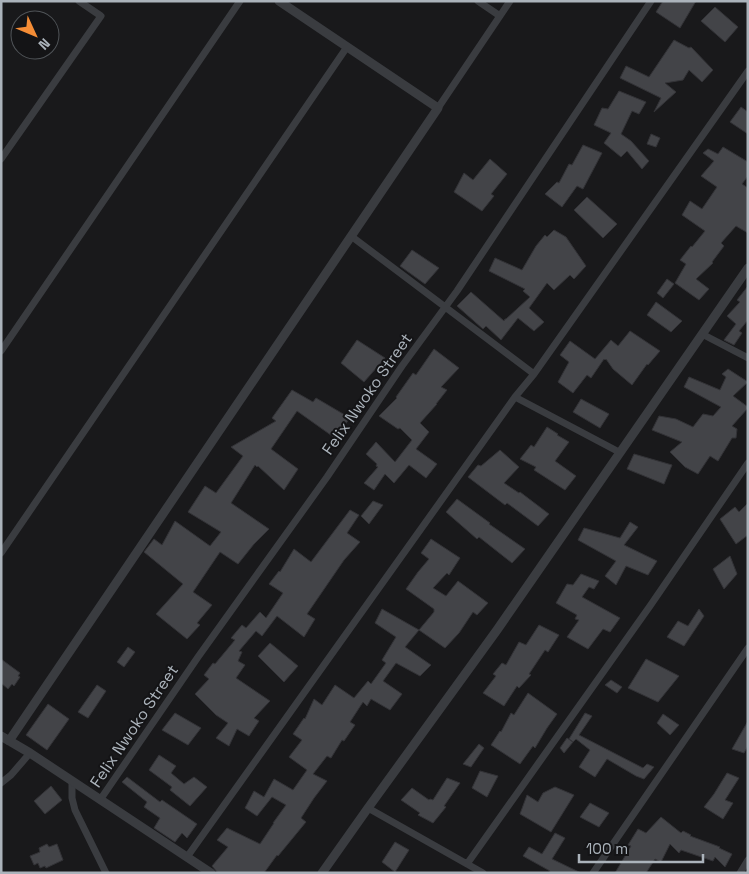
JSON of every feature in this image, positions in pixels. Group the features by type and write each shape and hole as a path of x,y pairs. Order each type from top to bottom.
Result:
{"street":[{"path":"1,159 101,16 79,1"},
{"path":"1,351 240,1"},
{"path":"279,1 438,108"},
{"path":"478,1 500,16"},
{"path":"212,873 5,738 351,236 510,1"},
{"name":"Felix Nwoko Street","path":"100,800 198,657 457,291 651,1"},
{"path":"1,553 347,47"},
{"path":"188,857 515,397 534,374 748,71"},
{"path":"351,236 534,374"},
{"path":"322,873 497,630 748,268"},
{"path":"702,334 748,358"},
{"path":"515,397 619,452"},
{"path":"467,864 650,606 748,463"},
{"path":"593,873 748,648"},
{"path":"1,783 11,775 30,753"},
{"path":"72,782 72,798 75,810 106,873"},
{"path":"368,808 483,873"},
{"path":"740,873 748,860"}],"building":[{"path":"663,1 696,1 680,28 656,12"},
{"path":"715,7 738,27 725,42 701,21"},
{"path":"674,40 689,48 691,47 713,70 702,82 689,70 683,80 665,83 676,92 654,112 661,98 620,78 626,66 649,77"},
{"path":"619,91 646,102 639,114 632,111 621,134 631,141 649,161 642,169 627,151 621,157 604,143 611,133 594,125 602,108 608,109"},
{"path":"741,107 748,112 748,134 730,122"},
{"path":"651,134 660,138 656,147 647,144"},
{"path":"583,145 602,153 583,189 577,186 562,207 545,194 557,182 559,183 569,164 572,165"},
{"path":"723,147 748,162 748,176 742,184 748,188 748,233 736,226 721,243 724,246 713,263 696,279 709,289 699,300 675,283 686,264 680,260 705,231 682,215 690,201 702,209 717,187 701,176 714,161 703,153 708,149 718,154"},
{"path":"490,159 507,174 491,194 494,196 482,211 454,192 464,173 473,180"},
{"path":"587,197 617,224 603,238 574,210"},
{"path":"554,230 566,237 586,266 574,279 570,275 554,290 547,283 529,308 544,322 534,331 518,318 501,340 486,326 483,329 457,306 471,292 504,321 530,297 523,291 525,289 489,271 495,258 522,270 536,246 545,235 547,237"},
{"path":"412,250 439,268 425,284 400,266"},
{"path":"667,279 674,284 663,298 657,293"},
{"path":"748,286 748,320 739,331 742,333 734,345 724,340 736,324 727,316 740,302 737,300"},
{"path":"656,302 682,321 671,332 647,315"},
{"path":"630,331 660,351 647,364 632,385 613,369 606,359 604,359 591,378 587,375 573,393 558,382 569,362 560,355 570,341 595,359 611,340 618,346"},
{"path":"357,340 385,358 364,382 341,363"},
{"path":"434,349 459,368 441,387 447,390 420,423 429,432 416,449 437,464 426,478 409,465 394,483 385,474 374,490 364,483 378,467 366,454 376,442 395,462 412,440 400,428 398,429 379,416 397,398 413,373 416,375"},
{"path":"728,369 748,382 733,396 748,408 732,426 737,429 736,438 732,438 718,461 710,456 698,474 685,467 670,452 682,442 652,430 659,416 676,419 693,427 703,414 713,416 721,407 684,387 689,377 720,390 726,377 722,374"},
{"path":"292,390 313,402 316,398 350,418 335,438 297,411 271,449 298,469 284,490 255,465 231,503 269,529 238,564 220,552 193,592 212,605 197,623 200,625 187,639 156,614 183,584 144,552 154,539 162,545 175,521 210,546 221,532 188,512 205,486 216,493 243,456 231,447 276,421 272,418"},
{"path":"581,399 609,414 600,428 573,412"},
{"path":"547,427 569,442 555,461 576,476 565,490 534,470 536,467 520,459 531,445 534,447"},
{"path":"500,450 519,467 504,483 520,492 549,514 538,526 507,503 505,505 468,477 478,465 481,466"},
{"path":"634,454 672,465 664,484 627,469"},
{"path":"457,499 525,549 512,563 479,537 477,539 446,512"},
{"path":"373,501 383,505 369,524 361,516"},
{"path":"748,503 748,535 736,544 720,519 735,507 739,512"},
{"path":"350,510 359,515 347,533 360,542 344,560 307,614 315,619 304,637 277,616 262,636 256,631 239,651 242,652 238,661 245,665 236,678 270,701 254,718 259,721 249,736 237,729 229,746 216,738 228,723 216,715 195,694 209,679 204,675 235,640 231,638 242,625 246,628 260,612 266,618 283,593 269,584 280,572 294,549 311,562"},
{"path":"630,522 638,527 624,545 657,561 648,575 626,566 616,585 605,576 616,561 578,540 584,528 620,538"},
{"path":"431,539 460,558 449,575 447,573 433,588 446,596 458,581 488,603 477,615 473,612 459,633 445,648 419,630 434,612 434,609 406,589 429,559 421,553"},
{"path":"730,556 737,574 724,589 713,569"},
{"path":"581,574 599,581 594,589 589,587 582,597 620,618 610,632 603,629 588,649 567,637 579,620 575,619 577,615 556,603 567,584 573,585"},
{"path":"382,609 419,630 405,647 431,665 420,676 396,663 383,681 402,694 390,710 371,699 367,706 363,702 350,722 355,725 344,741 342,740 331,758 327,756 313,774 327,781 301,818 306,822 264,873 217,872 212,866 228,847 217,840 227,828 260,844 286,805 272,797 257,816 245,808 254,791 264,797 274,779 293,790 307,770 289,757 302,740 293,734 305,719 314,699 322,705 335,685 354,698 368,681 371,684 386,663 382,660 396,637 375,623"},
{"path":"699,609 704,616 684,646 667,637 678,621 688,626"},
{"path":"539,625 559,635 548,652 545,650 529,674 531,675 519,688 517,686 504,706 483,693 496,676 493,674 502,663 506,665 519,642 526,645"},
{"path":"270,643 298,666 284,682 258,656"},
{"path":"128,647 135,652 124,667 117,662"},
{"path":"1,659 20,673 18,676 20,677 14,686 12,684 8,689 1,683"},
{"path":"646,659 679,676 658,702 628,688"},
{"path":"611,680 622,687 617,693 605,685"},
{"path":"97,685 106,691 88,718 78,712"},
{"path":"528,693 557,714 535,748 533,746 520,764 491,745 501,732 511,713 514,715"},
{"path":"48,704 69,719 47,750 26,735"},
{"path":"175,713 201,728 188,745 162,730"},
{"path":"585,713 592,716 579,735 643,768 647,764 654,767 644,779 607,759 595,777 579,767 590,750 576,739 573,742 569,739"},
{"path":"663,714 679,725 670,735 657,723"},
{"path":"748,721 748,746 744,753 732,749"},
{"path":"567,738 573,742 564,753 560,748"},
{"path":"479,744 484,748 471,767 463,764"},
{"path":"159,755 176,766 171,773 184,784 194,777 207,787 190,806 170,790 172,787 149,770"},
{"path":"480,771 498,776 487,797 472,788"},
{"path":"727,773 739,778 725,800 733,803 723,819 704,807"},
{"path":"127,777 160,802 162,800 197,824 187,838 182,833 175,842 154,828 160,818 144,807 147,802 122,782"},
{"path":"447,778 460,783 444,806 446,807 433,823 418,815 420,813 401,800 412,788 429,800 433,800"},
{"path":"51,786 62,800 45,814 34,801"},
{"path":"555,787 574,795 551,832 520,814 527,795 538,802 543,793"},
{"path":"590,803 609,813 599,827 580,817"},
{"path":"661,817 681,833 683,831 690,836 720,847 732,854 725,867 715,857 713,861 681,850 679,853 670,844 661,862 655,859 646,873 615,873 631,846 628,845 638,829 646,833"},
{"path":"555,833 565,838 552,859 581,873 549,873 550,871 523,856 529,847 542,854"},
{"path":"395,842 409,850 395,872 382,862"},
{"path":"47,844 49,847 57,844 63,860 46,868 45,866 40,868 38,863 34,865 30,856 40,852 39,848"}]}
